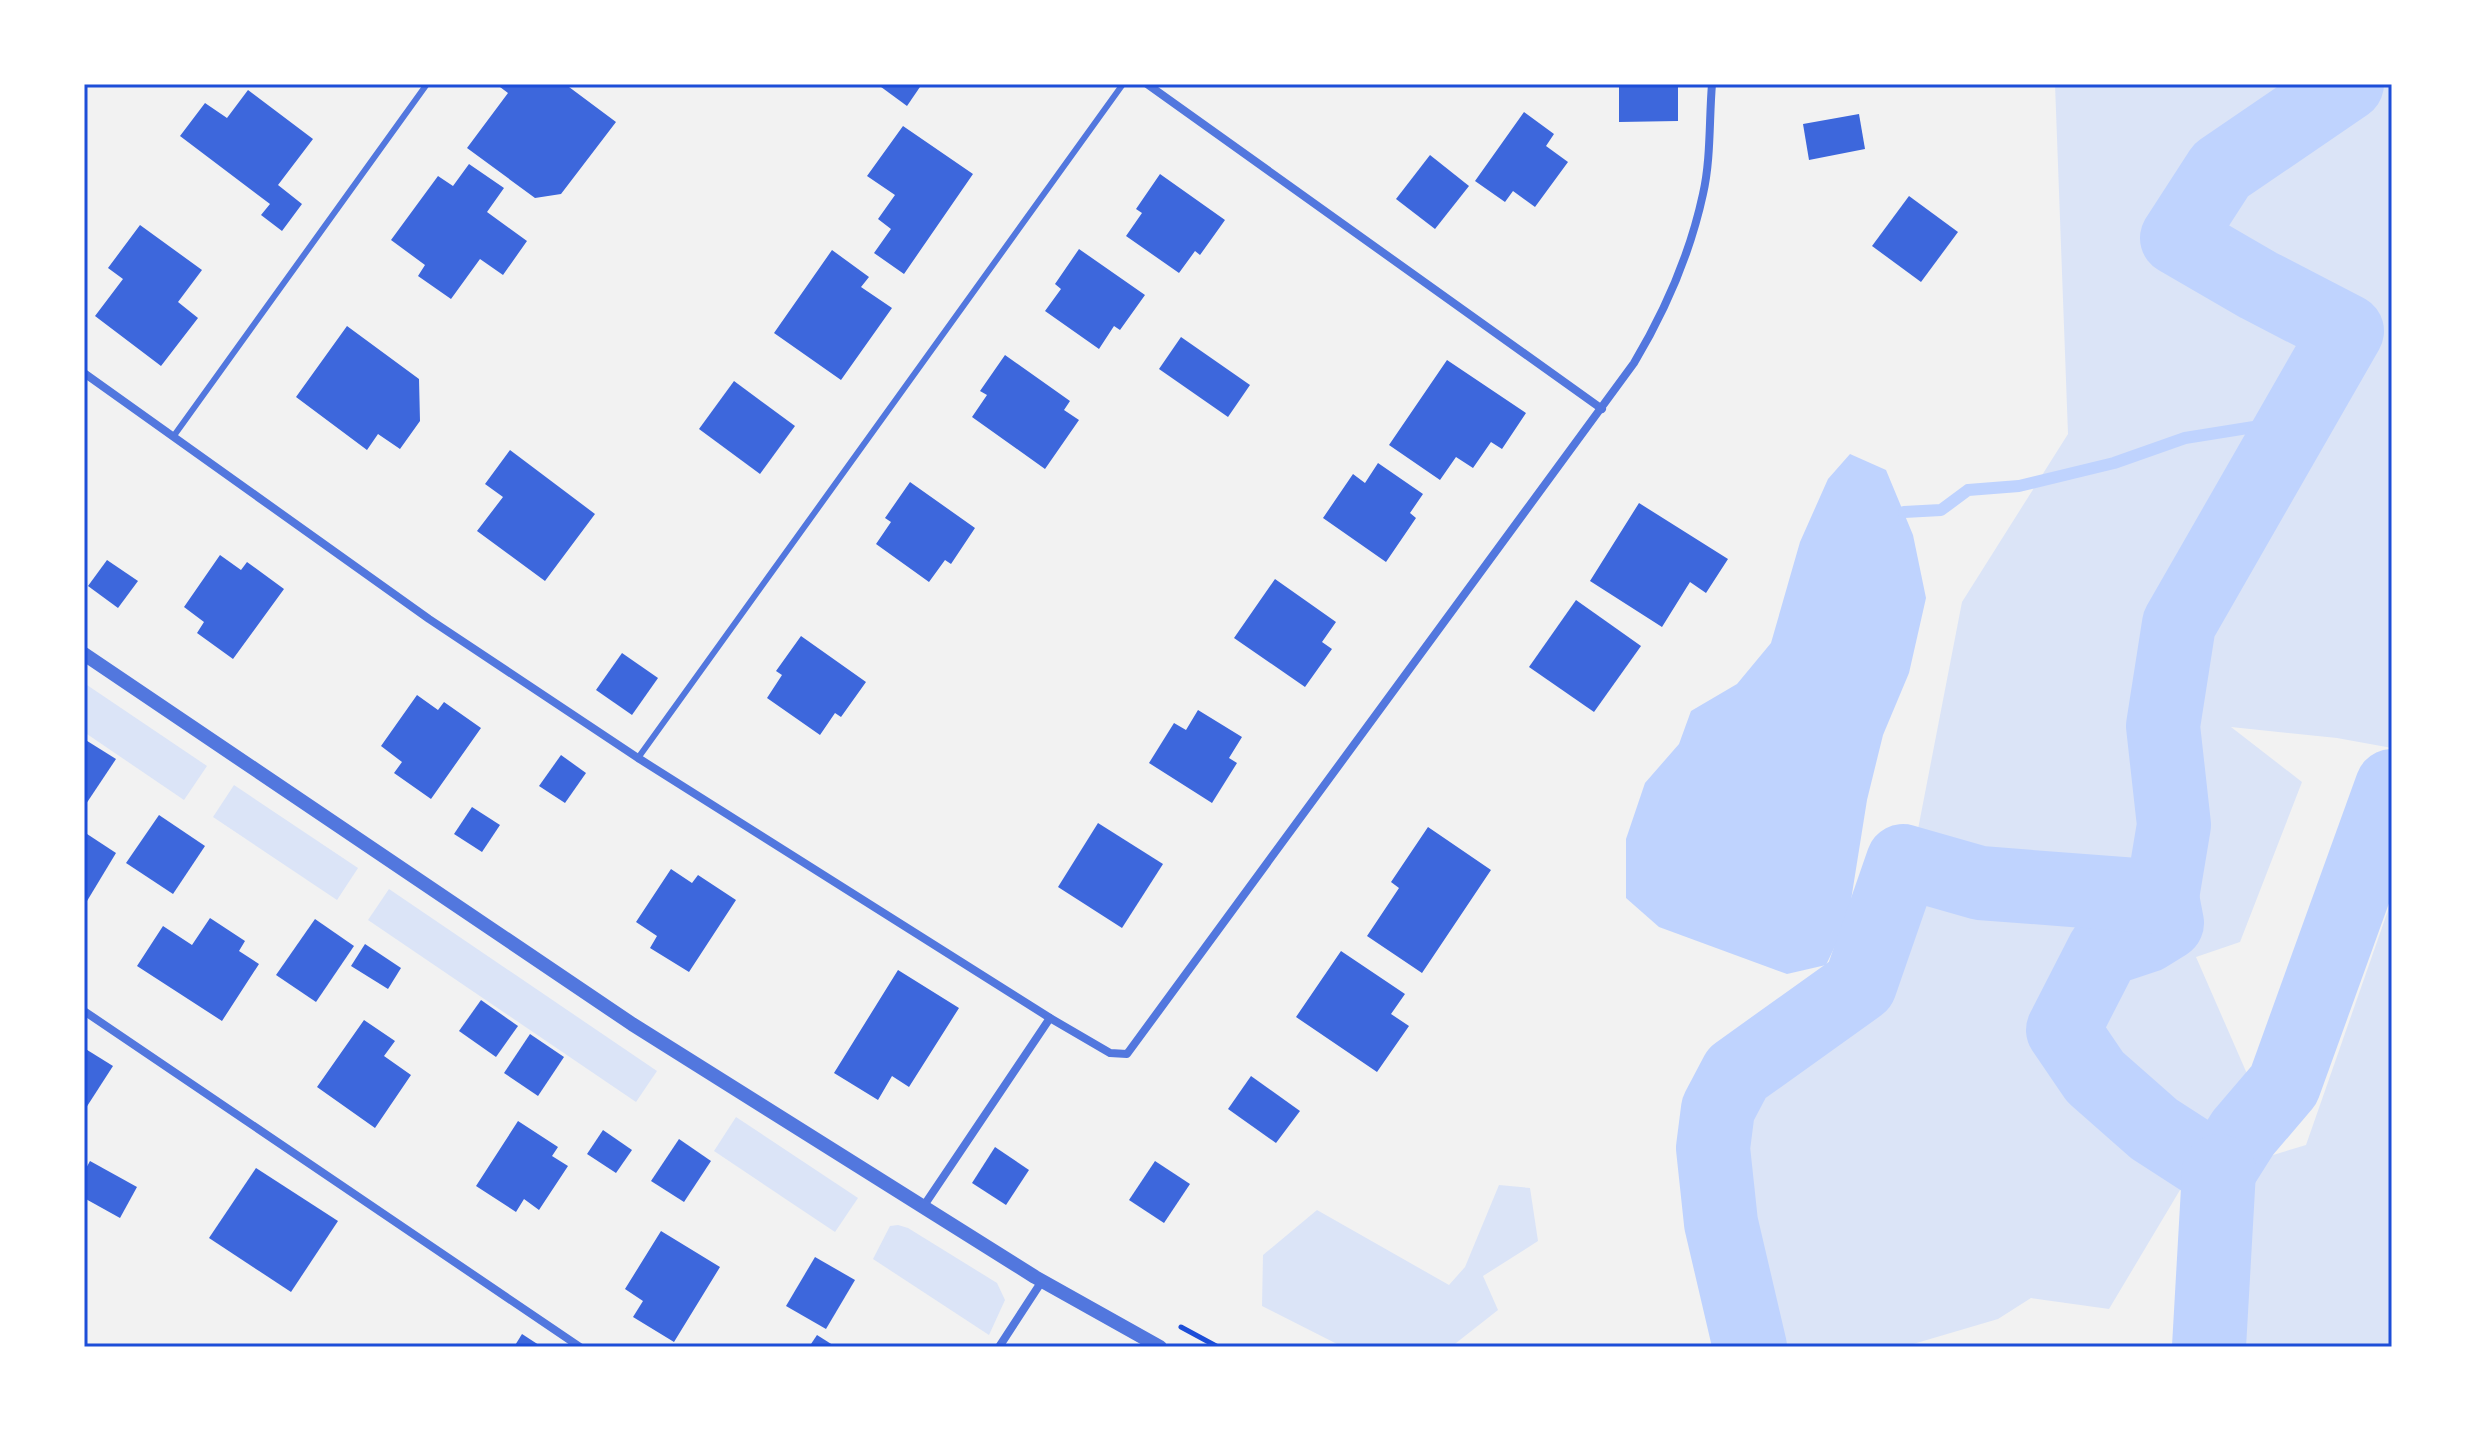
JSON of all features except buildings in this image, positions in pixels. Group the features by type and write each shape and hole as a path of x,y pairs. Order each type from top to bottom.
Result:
{"street":[{"path":"1147,84 1602,409"},
{"path":"84,373 429,619 638,758 1050,1018 1110,1053 1127,1054 1602,409 1659,322 1678,276 1704,192 1712,84"},
{"path":"84,654 632,1024 1042,1281 1160,1347"},
{"path":"84,1011 580,1347"},
{"path":"923,1208 1050,1018"},
{"path":"999,1347 1042,1281"}],"lane":[{"path":"173,437 427,84"},
{"path":"638,758 1123,84"}],"shaded area":[{"path":"2055,84 2392,84 2392,748 2337,738 2231,727 2302,782 2240,942 2196,957 2248,1076 2109,1309 2031,1298 1998,1319 1903,1347 1751,1347 1732,1125 1741,1092 1872,992 1907,886 1962,602 2068,434"},
{"path":"84,683 207,766 184,800 84,732"},
{"path":"234,785 358,868 337,900 213,817"},
{"path":"389,889 657,1071 636,1102 368,920"},
{"path":"2392,899 2392,1347 2198,1347 2253,1161 2306,1145"},
{"path":"736,1117 858,1198 835,1232 714,1151"},
{"path":"1499,1185 1530,1188 1538,1241 1483,1276 1498,1310 1451,1347 1343,1347 1262,1306 1263,1255 1317,1210 1449,1285 1465,1267"},
{"path":"890,1226 908,1228 997,1283 1005,1300 989,1335 873,1259"}],"water":[{"path":"1850,454 1886,470 1913,535 1926,598 1909,673 1883,735 1867,800 1848,919 1826,965 1787,974 1659,927 1626,898 1626,839 1645,783 1679,744 1691,711 1737,684 1771,643 1800,542 1828,479"}],"waterway":[{"path":"1750,1347 1721,1223 1713,1148 1718,1109 1737,1073 1860,985 1903,861 1980,883 2162,897 2174,825 2163,726 2179,624 2347,331 2177,238 2221,170 2347,84"},
{"path":"1904,512 1941,510 1968,490 2019,486 2114,463 2185,438 2260,426 2303,405"},
{"path":"2162,897 2167,923 2146,936 2104,950 2063,1030 2095,1077 2154,1129 2219,1171 2243,1133 2284,1085 2392,786"},
{"path":"2209,1347 2219,1171"}]}
